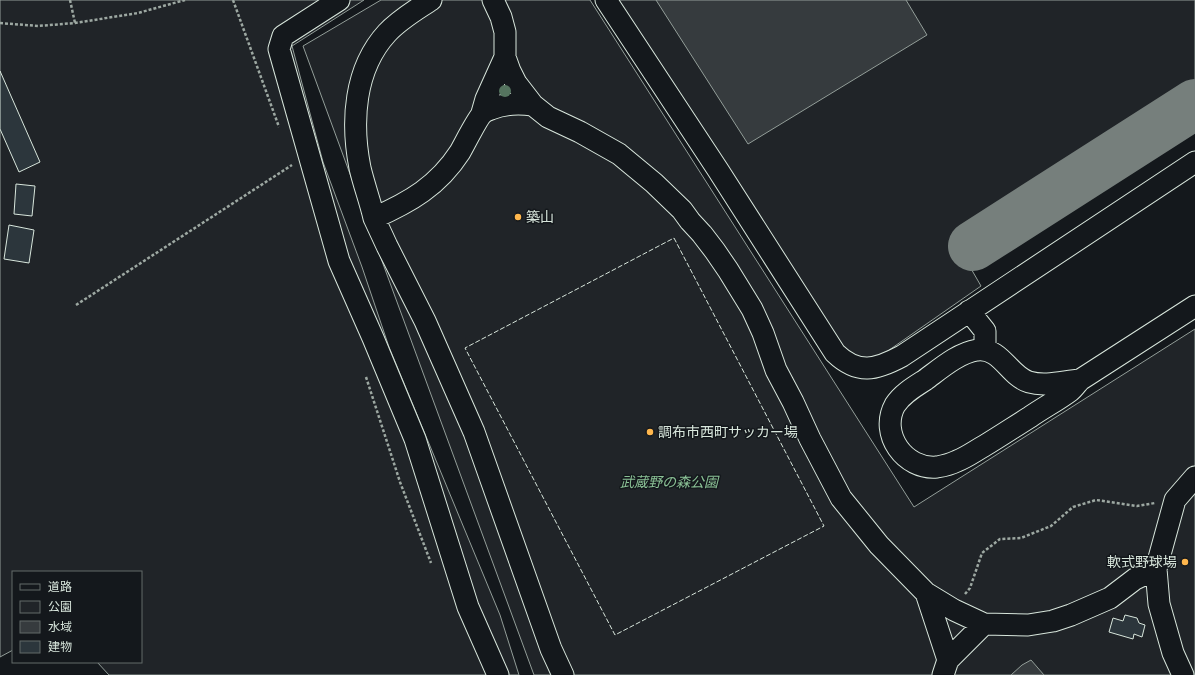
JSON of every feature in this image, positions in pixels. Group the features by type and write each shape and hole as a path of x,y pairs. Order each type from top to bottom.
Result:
{"street":[{"path":"339,0 283,36 279,49 339,261 413,432 468,607 498,675"},
{"path":"431,0 401,20 388,32 373,52 367,63 358,95 356,114 357,146 360,168 374,218 425,321 474,432 551,650 564,675"},
{"path":"493,0 501,17 505,32 505,57 510,71 516,83 533,105 548,117 580,132 619,154 654,183 682,210 702,234 728,270 752,310 764,333 776,370 841,498 879,545 926,593 954,610 984,624 1028,625 1059,619 1110,598 1135,579 1156,569"},
{"path":"606,0 718,170 835,353 850,364 864,368 885,364 902,356 1195,162"},
{"path":"374,218 421,194 446,171 460,151 482,113 486,98 505,57"},
{"path":"482,113 508,104 533,105"},
{"path":"1080,380 1054,383 1030,382 1024,380 998,355 985,350 977,350 957,358 904,394 899,399 893,411 890,424 890,433 901,454 913,462 936,467 957,462 1072,390 1080,380 1195,306"},
{"path":"969,311 985,331 985,350"},
{"path":"1183,675 1173,653 1159,604 1156,569 1175,500 1195,477"},
{"path":"926,593 946,668"},
{"path":"946,668 984,624"}],"path":[{"path":"70,0 75,23"},
{"path":"0,23 38,26 75,23 138,13 185,0"},
{"path":"76,305 292,164"},
{"path":"954,610 970,588 982,553 1000,539 1021,538 1051,526 1073,507 1096,500 1137,506 1175,500"}],"green space":[{"path":"0,0 364,0 292,46 323,162 362,267 389,347 500,615 519,675 109,675 98,663 142,663 142,571 12,571 12,651 0,657"},
{"name":"武蔵野の森公園","path":"381,0 590,0 914,507 1195,329 1195,675 534,675 303,46"},
{"path":"610,0 1195,0 1195,83 954,239 981,286 882,355 865,362 851,358"}],"water":[{"path":"656,0 906,0 927,35 748,144"},
{"path":"1031,660 1044,675 1011,675 1022,665"}],"building":[{"path":"0,71 40,162 19,172 0,129"},
{"path":"16,184 35,186 32,216 14,214"},
{"path":"9,225 34,230 29,263 4,259"},
{"path":"1125,615 1137,618 1139,623 1145,625 1142,637 1134,634 1133,639 1109,632 1113,618 1123,621"}],"taxiway":[{"path":"973,246 1195,104"}],"fence":[{"path":"674,238 824,526 615,635 465,348 674,238"}],"place":[{"name":"築山","path":"518,217"},
{"name":"調布市西町サッカー場","path":"650,432"},
{"name":"軟式野球場","path":"1185,562"}]}
